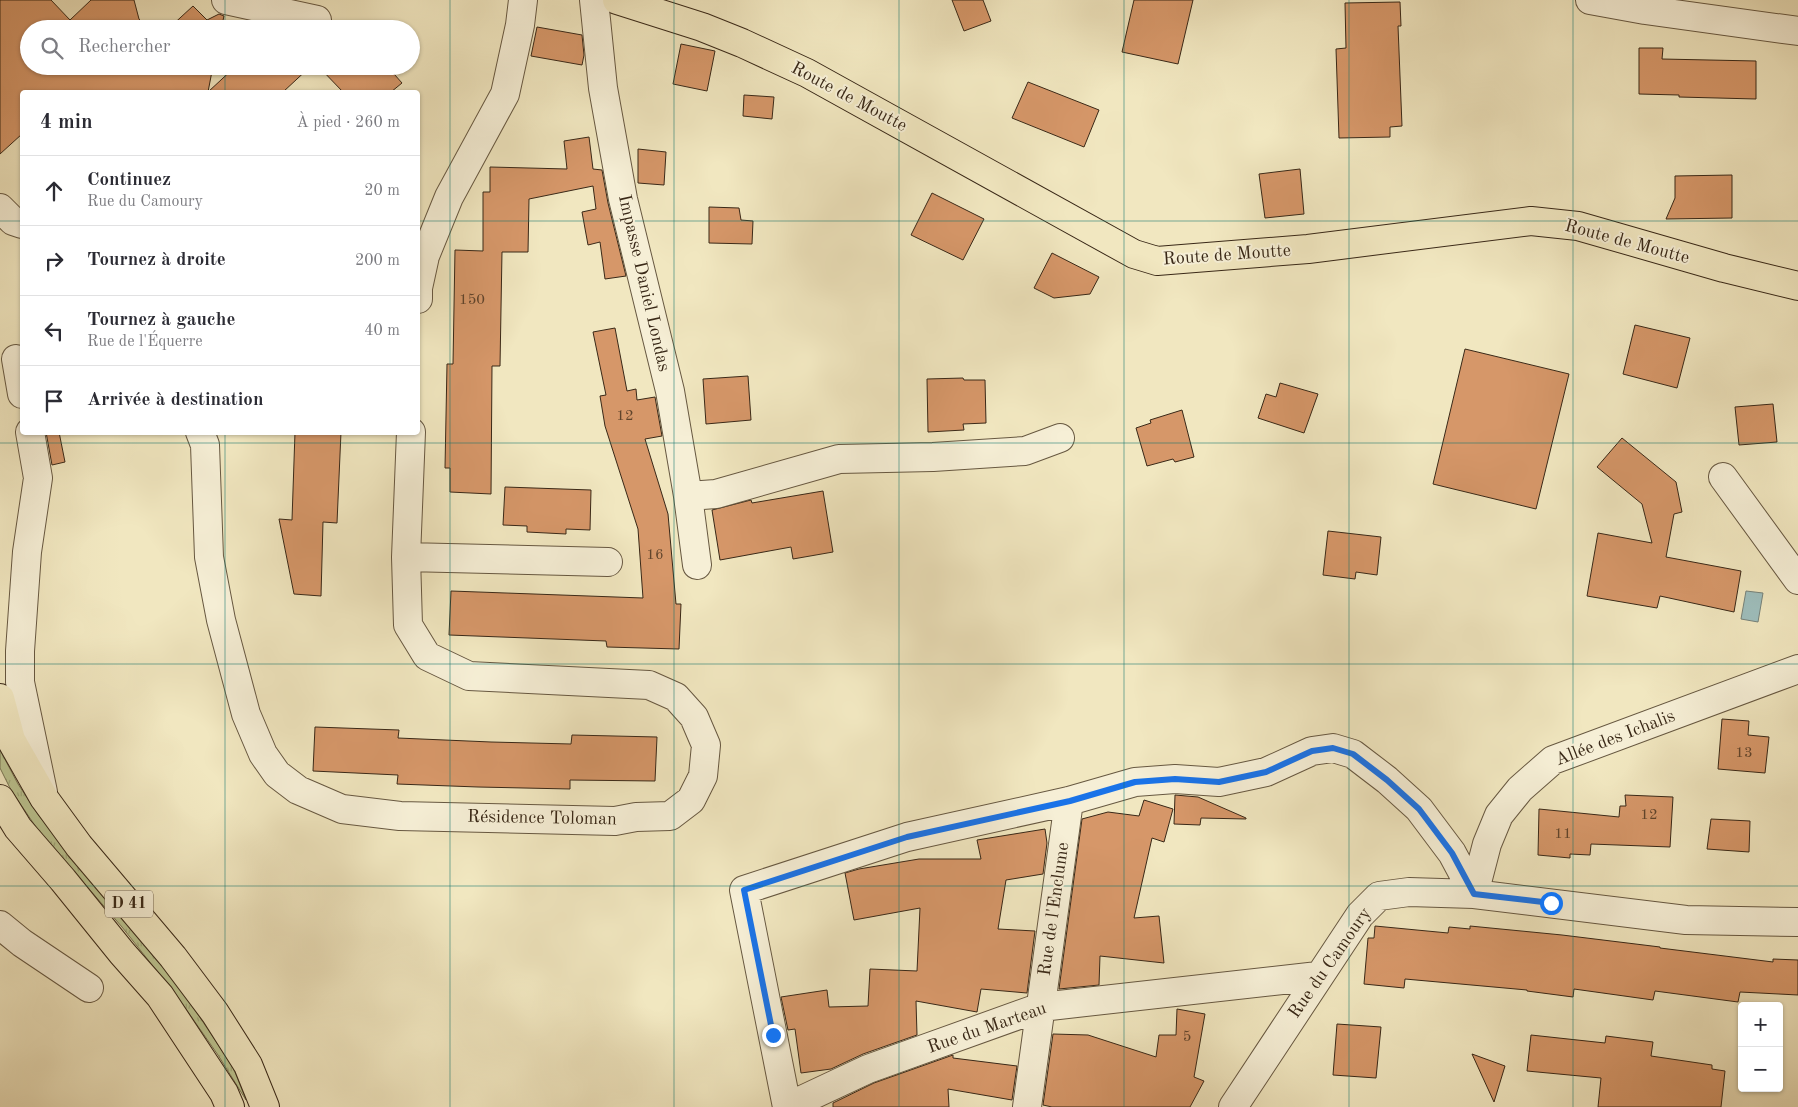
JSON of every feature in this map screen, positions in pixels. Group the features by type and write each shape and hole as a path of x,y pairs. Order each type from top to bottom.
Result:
{"main road":[{"name":"Route de Moutte","path":"617,0 702,27 807,73 1134,254 1157,261 1308,249 1531,221 1578,226 1724,268 1798,286"},
{"name":"D 41","path":"0,698 11,740 44,798 79,846 173,957 215,1013 248,1065 265,1107"},
{"name":"D 41","path":"0,799 18,828 160,996 224,1093 230,1107"}],"street":[{"path":"226,0 317,20"},
{"path":"420,279 425,256 449,197 505,94 520,25 523,0"},
{"name":"Impasse Daniel Londas","path":"594,0 603,88 623,199 670,391 688,496 696,565"},
{"path":"1590,0 1645,10 1798,31"},
{"path":"0,208 12,221 20,223"},
{"path":"16,359 20,382"},
{"path":"31,435 38,478 27,552 20,651 20,682 44,798"},
{"name":"Résidence Toloman","path":"201,435 206,445 209,557 221,620 246,714 263,754 278,774 298,790 342,809 400,816 615,821 670,816 691,800 703,776 706,745 694,717 676,697 649,685 470,676 427,656 408,625 406,557 411,435"},
{"path":"688,496 716,494 839,458 933,456 1025,450 1060,438"},
{"path":"1723,477 1798,580"},
{"path":"406,557 608,562"},
{"name":"Allée des Ichalis","path":"1474,894 1487,844 1499,815 1520,789 1553,760 1798,669"},
{"path":"787,1107 744,890 907,837 1070,801 1135,782 1175,779 1219,782 1266,772 1312,751 1333,748 1353,754 1387,780 1419,809 1452,853 1474,894"},
{"name":"Rue de l'Enclume","path":"1027,1107 1070,801"},
{"name":"Rue du Camoury","path":"1233,1107 1360,914 1379,896 1409,892 1474,894 1686,920 1798,922"},
{"path":"0,925 22,943 88,988"},
{"name":"Rue du Marteau","path":"787,1107 868,1069 1041,1007 1318,976"}],"green space":[{"path":"0,750 18,784 39,816 115,906 183,992 233,1067 246,1100 218,1055 179,999 122,927 38,830 11,790 0,768"}],"water":[{"path":"1746,591 1763,593 1758,622 1741,619"}],"building":[{"path":"0,0 51,0 70,20 20,20 20,75 211,75 208,90 20,90 20,136 0,154"},
{"path":"91,0 134,0 139,19 70,20"},
{"path":"952,0 983,0 991,21 964,31"},
{"path":"1134,0 1193,0 1178,64 1122,52"},
{"path":"1400,2 1401,26 1398,26 1402,126 1390,127 1390,137 1339,138 1336,49 1346,48 1345,3"},
{"path":"193,6 207,20 178,20"},
{"path":"219,14 224,16 223,20 207,20"},
{"path":"537,27 582,35 584,55 582,65 531,56"},
{"path":"681,44 715,51 707,91 673,84"},
{"path":"1639,48 1663,48 1662,59 1756,61 1756,99 1639,94"},
{"path":"226,75 301,75 285,90 210,90"},
{"path":"327,75 395,75 402,83 393,90 341,90"},
{"path":"1028,82 1099,110 1084,147 1012,118"},
{"path":"744,95 774,97 772,119 743,116"},
{"path":"589,137 593,169 602,170 626,276 605,279 600,242 588,245 582,212 596,209 593,186 529,199 528,252 502,252 500,366 492,366 491,494 450,492 450,468 445,468 447,364 453,364 455,250 483,251 483,192 490,192 490,167 567,169 564,141"},
{"path":"638,149 666,152 664,185 638,183"},
{"path":"1300,169 1304,214 1265,218 1259,174"},
{"path":"1732,175 1732,218 1666,219 1675,198 1675,176"},
{"path":"932,193 984,219 963,260 911,235"},
{"path":"709,207 739,208 741,220 753,221 752,244 709,243"},
{"path":"1052,253 1099,277 1090,294 1054,298 1034,288"},
{"path":"1635,325 1690,338 1677,388 1623,374"},
{"path":"615,328 627,391 636,389 637,400 655,397 662,436 645,439 668,514 676,604 681,604 679,649 607,647 606,641 449,635 451,591 643,598 638,529 605,426 600,396 606,395 593,332"},
{"path":"1465,349 1569,374 1536,509 1433,484"},
{"path":"748,376 751,420 706,424 703,379"},
{"path":"963,378 964,380 985,380 986,423 963,424 964,430 928,432 927,379"},
{"path":"1280,383 1318,394 1304,433 1258,418 1266,394 1276,397"},
{"path":"1773,404 1777,442 1739,445 1735,407"},
{"path":"1182,410 1194,457 1175,462 1173,459 1147,466 1136,428 1151,423 1150,420"},
{"path":"47,435 60,435 65,462 52,465"},
{"path":"295,435 341,435 337,523 323,522 321,596 294,594 279,519 292,520"},
{"path":"1622,438 1676,482 1682,512 1674,514 1666,557 1741,571 1734,612 1660,596 1657,608 1587,596 1598,533 1652,543 1642,504 1597,467"},
{"path":"505,487 591,490 590,530 566,529 566,534 527,532 527,526 503,525"},
{"path":"823,491 833,552 793,559 791,547 720,560 712,510 751,500 752,503"},
{"path":"1328,531 1381,537 1377,575 1356,572 1355,579 1323,575"},
{"path":"1722,719 1749,721 1748,735 1769,737 1765,773 1718,769"},
{"path":"315,727 399,730 398,738 491,742 571,744 572,735 657,737 655,781 570,780 570,789 478,787 397,784 398,775 313,771"},
{"path":"1175,795 1198,797 1246,819 1201,818 1200,825 1174,824"},
{"path":"1625,795 1673,797 1670,847 1591,844 1590,855 1570,854 1570,858 1538,855 1539,809 1619,817 1620,806 1626,806"},
{"path":"1144,800 1173,809 1164,842 1152,838 1134,918 1159,916 1164,963 1100,956 1099,985 1059,989 1082,819 1108,812 1139,816"},
{"path":"1711,819 1750,821 1749,852 1707,849"},
{"path":"1045,829 1047,843 1043,874 1006,880 998,929 1035,931 1027,993 981,989 977,1012 916,1001 917,1035 863,1054 831,1069 801,1073 795,1029 788,1030 781,997 827,990 829,1007 868,1006 870,969 917,971 920,908 854,920 845,873 919,859 981,859 977,840"},
{"path":"1375,926 1448,933 1449,927 1470,929 1470,926 1562,935 1773,962 1773,959 1798,960 1798,995 1740,992 1738,1002 1655,991 1653,1000 1574,989 1573,997 1527,990 1405,979 1404,988 1364,984 1368,938 1374,938"},
{"path":"1177,1009 1205,1014 1194,1077 1204,1081 1190,1107 1052,1107 1043,1105 1053,1034 1088,1035 1156,1057 1159,1035 1176,1035"},
{"path":"1337,1024 1381,1027 1376,1078 1333,1075"},
{"path":"1531,1035 1605,1043 1606,1036 1653,1042 1651,1056 1712,1065 1712,1069 1725,1071 1721,1107 1598,1107 1601,1078 1527,1071"},
{"path":"1472,1054 1505,1066 1494,1102"},
{"path":"953,1055 953,1058 1017,1066 1012,1100 948,1089 949,1107 833,1107 833,1103 874,1083"}],"route":[{"path":"773,1035 744,890 907,837 1070,801 1135,782 1175,779 1219,782 1266,772 1312,751 1333,748 1353,754 1387,780 1419,809 1452,853 1474,894 1551,903"}]}
